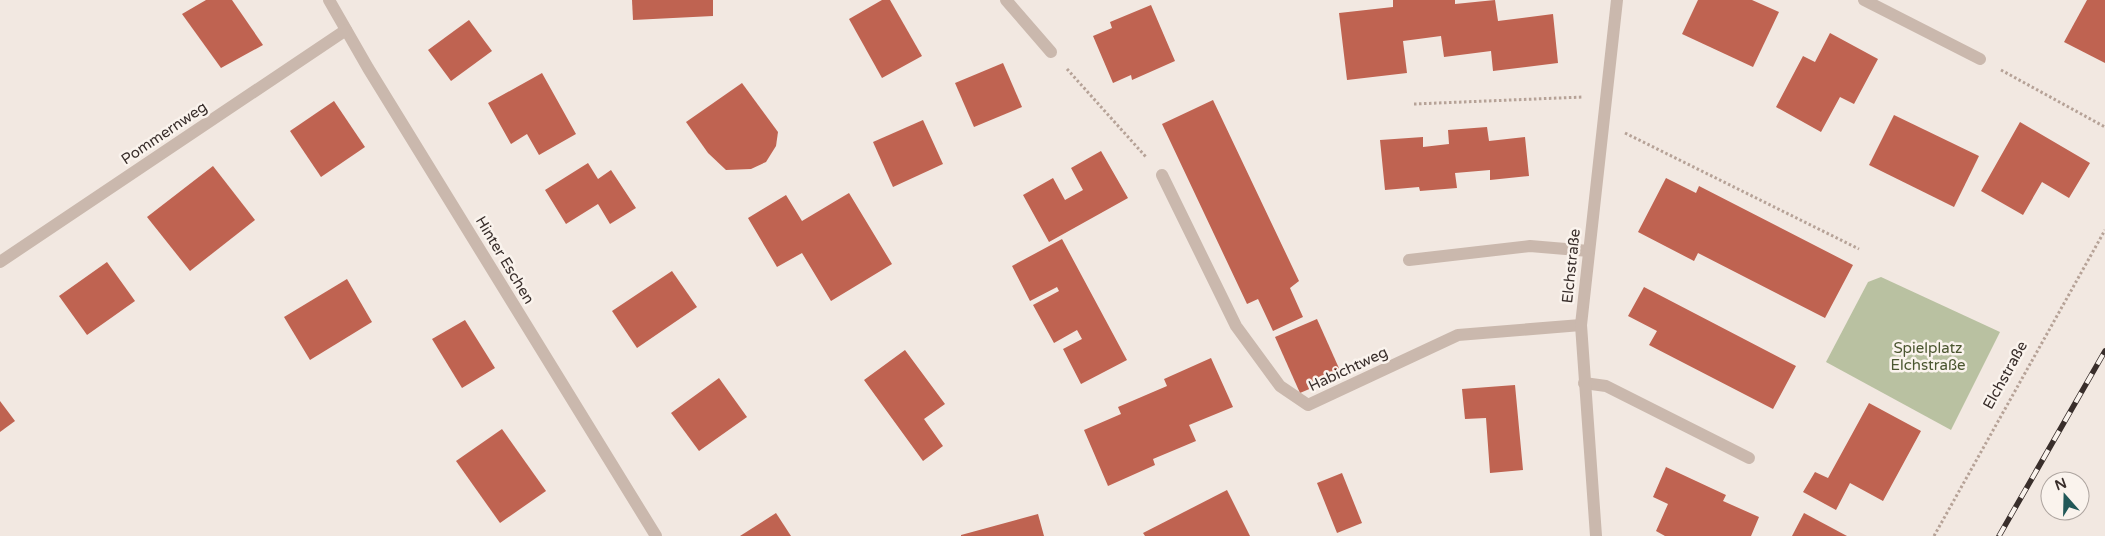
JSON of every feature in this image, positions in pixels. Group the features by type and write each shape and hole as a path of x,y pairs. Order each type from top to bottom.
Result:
{"street":[{"name":"Hinter Eschen","path":"330,0 346,30 656,536"},
{"path":"1006,0 1051,52"},
{"name":"Elchstraße","path":"1596,536 1581,325 1617,0"},
{"path":"1864,0 1980,59"},
{"name":"Pommernweg","path":"0,262 346,30"},
{"name":"Habichtweg","path":"1162,175 1236,326 1280,386 1308,405 1458,335 1581,325"},
{"path":"1409,260 1530,246 1589,251"},
{"path":"1584,383 1606,386 1748,458"}],"path":[{"path":"1051,52 1162,175"},
{"path":"1980,59 2105,127"},
{"path":"1414,104 1606,96"},
{"path":"1604,122 1859,249"},
{"name":"Elchstraße","path":"1934,536 2105,230"}],"green space":[{"name":"Spielplatz Elchstraße","path":"1881,277 2000,332 1951,430 1826,362 1868,282"}],"building":[{"path":"206,0 232,0 263,45 221,68 182,14"},
{"path":"632,0 713,0 713,16 633,20"},
{"path":"882,0 890,0 922,56 882,78 849,19"},
{"path":"1393,0 1455,0 1455,4 1495,0 1498,21 1553,14 1558,63 1493,71 1491,51 1444,57 1441,36 1403,41 1407,73 1347,80 1339,13 1393,7"},
{"path":"1698,0 1752,0 1779,12 1753,67 1682,34"},
{"path":"2087,0 2105,0 2105,63 2064,42"},
{"path":"1151,5 1175,61 1132,80 1131,75 1113,83 1093,36 1112,28 1110,22"},
{"path":"469,20 492,51 451,81 428,50"},
{"path":"1830,33 1878,59 1854,104 1840,97 1821,132 1776,107 1803,56 1815,62"},
{"path":"1003,63 1022,107 974,127 955,83"},
{"path":"542,73 576,134 539,155 527,134 511,144 488,103"},
{"path":"742,83 778,132 776,146 766,162 751,169 726,170 708,153 686,122"},
{"path":"1213,100 1299,281 1290,288 1303,317 1273,331 1258,299 1247,304 1162,124"},
{"path":"334,101 365,147 321,177 290,131"},
{"path":"1894,115 1979,156 1954,207 1869,165"},
{"path":"923,120 943,164 893,187 873,142"},
{"path":"2020,122 2090,163 2069,198 2042,182 2023,215 1981,191"},
{"path":"1487,127 1489,141 1525,137 1529,176 1490,180 1490,170 1455,173 1457,188 1420,191 1419,187 1385,190 1380,140 1423,137 1423,147 1449,144 1448,130"},
{"path":"1101,151 1128,198 1049,242 1023,195 1053,178 1065,200 1083,190 1071,168"},
{"path":"588,163 598,179 611,170 636,208 610,224 598,204 566,224 545,190"},
{"path":"213,166 255,220 190,271 147,217"},
{"path":"1666,178 1696,193 1699,186 1853,265 1825,318 1698,253 1694,261 1638,232"},
{"path":"849,193 892,264 831,301 802,253 777,267 748,218 786,195 802,221"},
{"path":"1062,239 1127,360 1081,384 1063,349 1082,339 1077,330 1054,343 1033,305 1059,291 1057,287 1030,301 1012,266"},
{"path":"107,262 135,301 87,335 59,296"},
{"path":"672,271 697,307 637,348 612,311"},
{"path":"347,279 372,322 310,360 284,317"},
{"path":"1644,287 1796,366 1773,409 1649,345 1657,331 1628,316"},
{"path":"1317,319 1342,375 1300,393 1275,337"},
{"path":"465,320 495,368 462,388 432,339"},
{"path":"905,350 945,404 924,419 943,446 923,461 864,380"},
{"path":"1211,358 1233,407 1189,425 1196,441 1153,459 1155,465 1108,486 1084,430 1121,414 1118,407 1167,386 1164,379"},
{"path":"719,378 747,417 699,451 671,413"},
{"path":"1515,385 1523,470 1490,473 1486,418 1465,419 1462,389"},
{"path":"0,401 15,421 0,432"},
{"path":"1869,403 1921,431 1883,501 1850,483 1836,510 1803,492 1815,472 1828,478"},
{"path":"502,429 546,491 500,523 456,461"},
{"path":"1666,467 1726,495 1723,501 1759,517 1751,536 1665,536 1656,531 1668,504 1653,497"},
{"path":"1342,473 1362,523 1337,533 1317,483"},
{"path":"1227,490 1250,536 1145,536 1143,533"},
{"path":"776,513 791,536 740,536"},
{"path":"1804,513 1847,536 1792,536"},
{"path":"1038,514 1044,536 961,536 961,535"}],"railway":[{"path":"1999,536 2105,351"}]}
